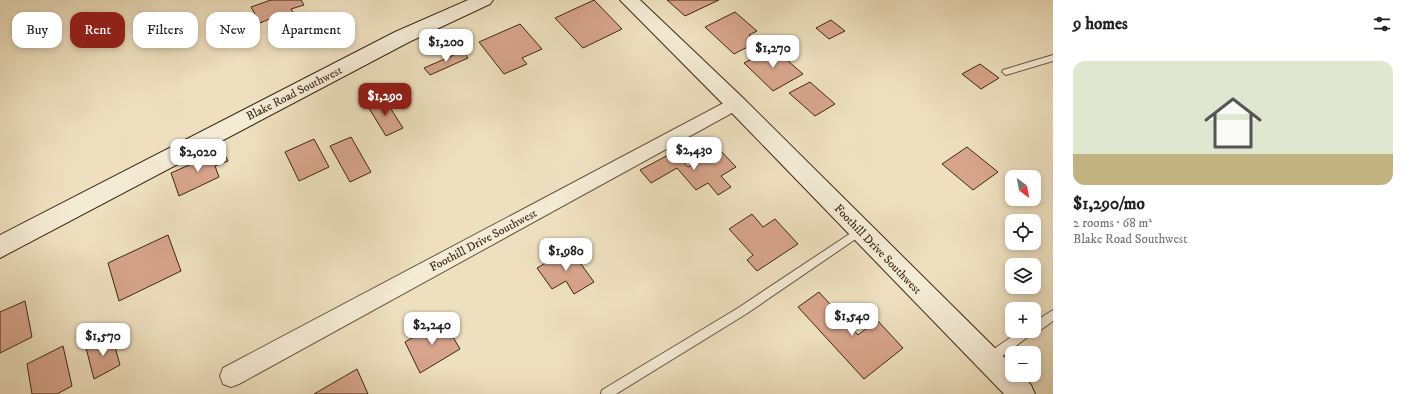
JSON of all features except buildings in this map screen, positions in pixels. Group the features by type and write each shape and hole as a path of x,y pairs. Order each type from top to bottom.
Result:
{"street":[{"name":"Blake Road Southwest","path":"0,247 402,37 484,0"},
{"name":"Foothill Drive Southwest","path":"629,0 735,103 1022,394"},
{"name":"Foothill Drive Southwest","path":"231,376 735,103"}],"lane":[{"path":"1006,72 1053,58"},
{"path":"606,394 742,311 860,231"},
{"path":"1041,323 1053,315"},
{"path":"988,360 1019,338"}]}
